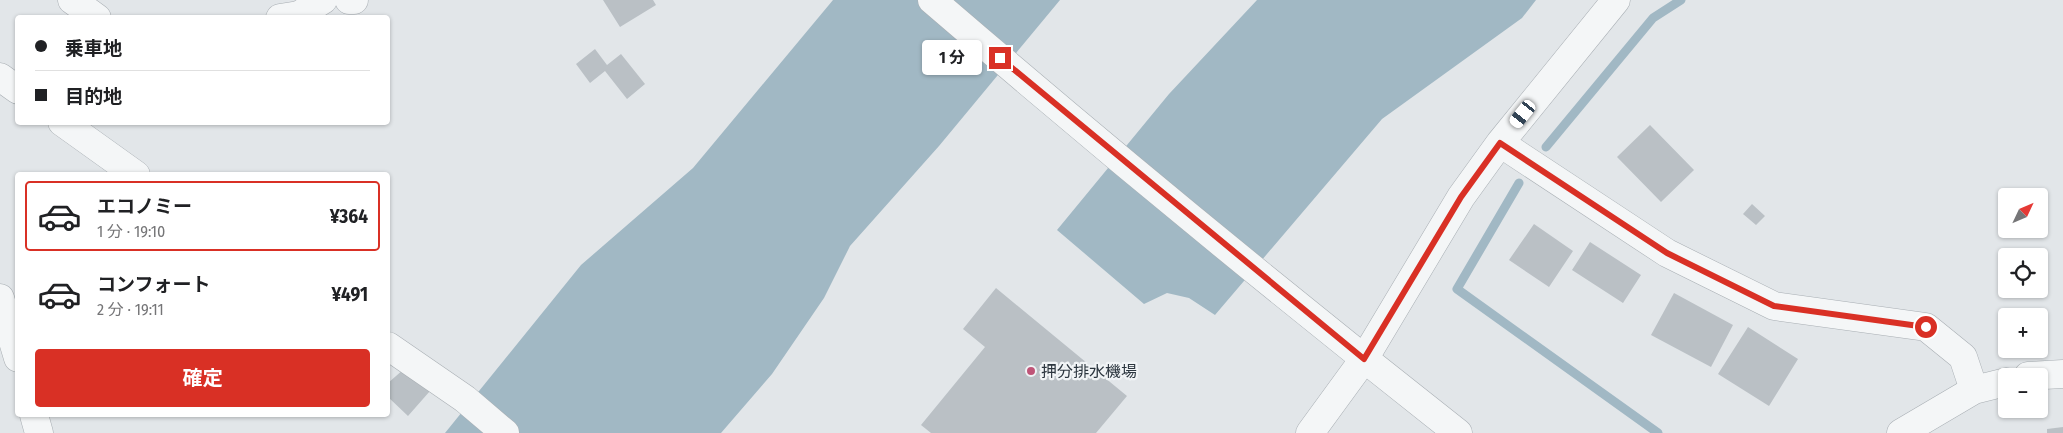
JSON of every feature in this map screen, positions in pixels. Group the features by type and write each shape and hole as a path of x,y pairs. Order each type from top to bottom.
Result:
{"street":[{"path":"72,0 93,15"},
{"path":"299,15 323,0"},
{"path":"349,0 354,0"},
{"path":"932,0 1355,352 1458,433"},
{"path":"1310,433 1355,352 1461,197 1500,143 1616,0"},
{"path":"0,77 15,88"},
{"path":"66,125 132,172"},
{"path":"1500,143 1667,253 1774,306 1926,327 1963,357 1974,390"},
{"path":"0,298 15,348"},
{"path":"390,347 464,399 505,433"},
{"path":"2048,375 2063,374"},
{"path":"1901,433 1974,390 1998,384"},
{"path":"35,417 39,433"}],"water":[{"path":"833,0 1060,0 939,146 850,246 824,298 772,374 721,433 445,433 581,265 693,168"},
{"path":"1257,0 1536,0 1522,18 1382,119 1215,315 1189,298 1167,293 1144,304 1057,230 1169,94"}],"building":[{"path":"603,0 653,0 656,5 620,27"},
{"path":"595,49 607,65 621,54 645,84 627,99 605,71 590,83 576,64"},
{"path":"1650,125 1694,170 1661,202 1617,157"},
{"path":"1752,204 1765,216 1756,225 1743,214"},
{"path":"1534,224 1573,251 1549,287 1509,260"},
{"path":"1590,242 1641,275 1623,303 1572,270"},
{"name":"押分排水機場","path":"996,288 1127,396 1096,433 931,433 921,425 985,347 963,329"},
{"path":"1674,293 1733,325 1711,367 1651,335"},
{"path":"1748,327 1798,359 1769,406 1718,374"},
{"path":"404,369 430,391 408,416 390,399 390,381"},
{"path":"2063,427 2063,433 2047,433 2047,429"}],"waterway":[{"path":"1546,147 1653,18 1681,0"},
{"path":"1519,183 1457,289 1658,433"}],"place":[{"name":"押分排水機場","path":"1031,371"}],"route":[{"path":"1000,58 1364,359 1461,197 1500,143 1667,253 1774,306 1926,327"}]}
